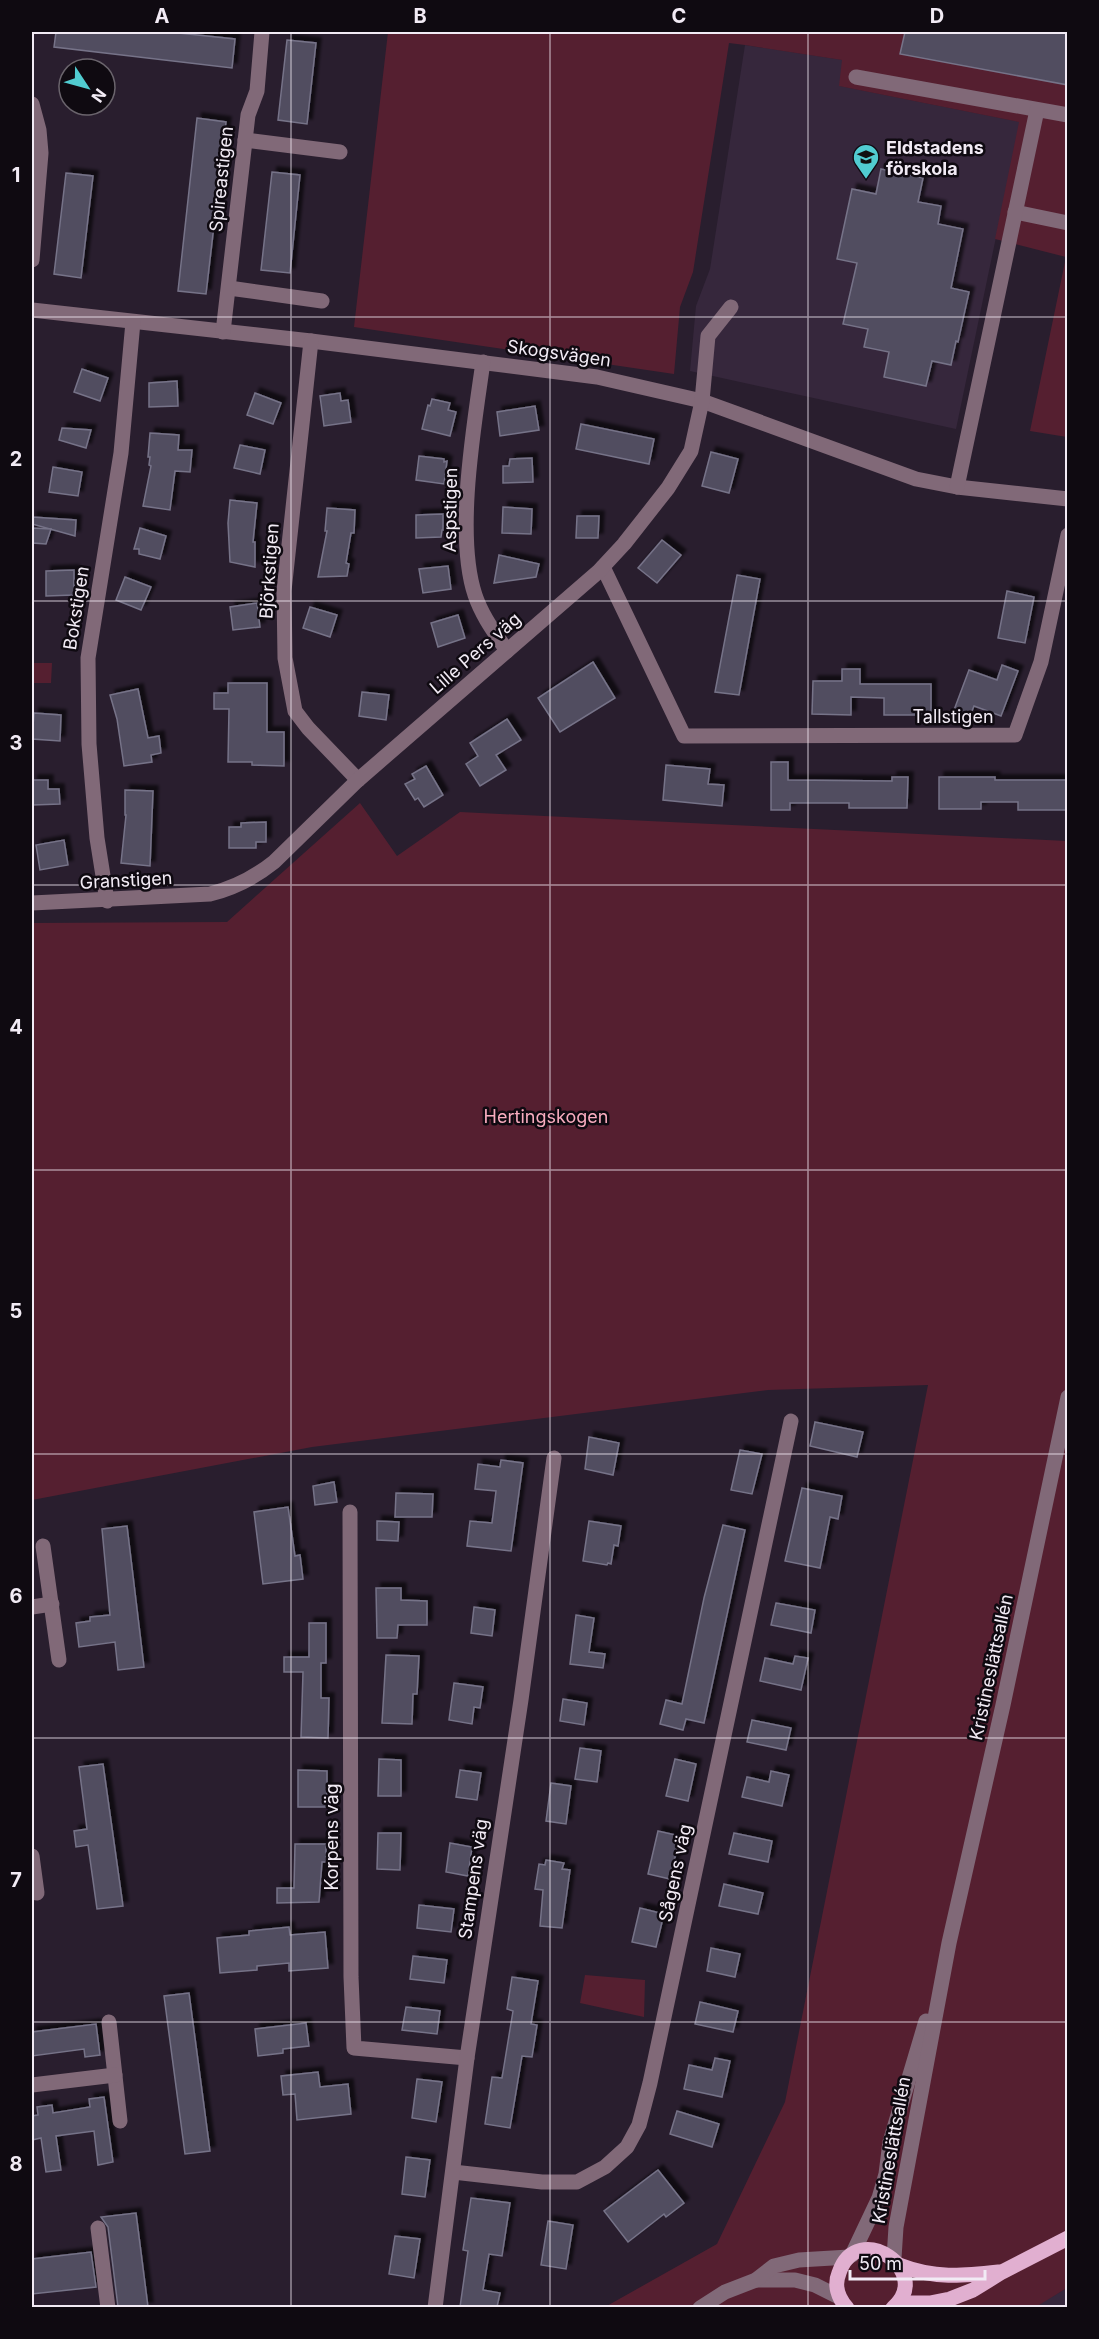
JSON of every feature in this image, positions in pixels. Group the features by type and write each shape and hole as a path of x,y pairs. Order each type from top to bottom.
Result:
{"main road":[{"path":"896,2305 950,2299 973,2290 1002,2272 1068,2238"},
{"path":"844,2304 837,2286 837,2275 842,2265 862,2250 874,2249 885,2252 897,2262 932,2275 1002,2272"},
{"path":"896,2305 904,2291 904,2278 897,2262"}],"street":[{"name":"Spireastigen","path":"223,332 248,115 257,91 262,32"},
{"path":"856,77 1068,116"},
{"path":"32,104 39,130 41,153 32,260"},
{"path":"957,487 1037,110"},
{"path":"245,140 340,152"},
{"path":"1014,212 1068,223"},
{"path":"229,288 322,301"},
{"name":"Lille Pers väg","path":"222,891 251,878 274,862 358,780 603,567 668,488 691,451 702,401 708,336 731,307"},
{"name":"Skogsvägen","path":"32,310 311,341 597,377 702,401 916,479 957,487 1068,499"},
{"name":"Bokstigen","path":"107,901 97,838 89,744 88,658 121,453 133,322"},
{"name":"Björkstigen","path":"311,341 284,591 285,658 295,711 308,728 358,780"},
{"name":"Aspstigen","path":"483,362 469,477 467,520 469,569 483,615 507,651"},
{"name":"Tallstigen","path":"603,567 684,736 1016,735 1041,662 1068,535"},
{"name":"Granstigen","path":"32,903 107,901 210,894 222,891"},
{"name":"Kristineslättsallén","path":"897,2262 896,2227 949,1943 993,1750 1068,1397"},
{"name":"Sågens väg","path":"453,2172 542,2182 577,2182 605,2167 613,2160 627,2147 639,2125 790,1421"},
{"name":"Stampens väg","path":"435,2307 466,2058 521,1700 555,1458"},
{"name":"Korpens väg","path":"350,1512 351,1977 354,2048 466,2058"},
{"path":"43,1546 59,1660"},
{"path":"32,1606 52,1604"},
{"path":"32,1856 37,1893"},
{"name":"Kristineslättsallén","path":"851,2256 879,2198 886,2174 890,2142 949,1943"},
{"path":"109,2022 120,2121"},
{"path":"32,2085 115,2075"},
{"path":"98,2228 108,2307"},
{"path":"700,2307 725,2292 756,2280 774,2266 799,2260 851,2256"},
{"path":"756,2280 795,2280 815,2285 844,2304"}],"shaded area":[{"name":"Eldstadens förskola","path":"745,45 843,60 840,86 1020,122 956,429 690,371 696,306 710,269"},
{"path":"1067,2288 1067,2307 1034,2307"}],"green space":[{"path":"388,32 1067,32 1067,437 1030,431 1066,257 995,239 1019,122 839,86 842,60 745,45 729,43 693,272 680,307 674,374 354,327"},
{"path":"32,663 52,663 51,683 32,683"},
{"name":"Hertingskogen","path":"360,803 397,856 460,812 1067,841 1067,2288 1034,2308 605,2307 717,2244 785,2102 928,1385 768,1390 312,1447 32,1500 32,923 227,922"},
{"path":"585,1975 645,1980 644,2017 580,2003"}],"building":[{"path":"56,32 169,32 235,39 232,68 54,47"},
{"path":"905,32 1068,32 1068,85 900,54"},
{"path":"287,40 316,43 307,124 278,120"},
{"path":"197,118 226,122 206,294 178,291"},
{"path":"881,169 923,178 918,202 941,206 938,224 963,229 951,288 969,292 958,342 956,341 951,365 932,361 926,386 884,377 889,352 864,347 868,329 843,324 857,263 837,259 852,189 876,194"},
{"path":"272,172 300,175 290,273 261,270"},
{"path":"66,173 93,176 81,278 54,274"},
{"path":"82,369 108,378 100,401 74,392"},
{"path":"177,381 178,406 149,407 149,383"},
{"path":"255,393 281,403 273,424 247,415"},
{"path":"340,393 341,401 348,400 351,422 324,426 320,396"},
{"path":"432,399 450,403 448,410 456,412 450,436 422,429 428,405 430,406"},
{"path":"535,406 539,430 500,436 497,412"},
{"path":"581,424 654,439 649,464 576,449"},
{"path":"62,428 91,430 86,448 59,440"},
{"path":"150,433 179,435 178,450 192,450 190,472 175,471 170,510 143,506 151,466 149,465 150,457 148,457"},
{"path":"240,445 265,450 260,474 234,468"},
{"path":"711,452 738,459 729,493 702,486"},
{"path":"419,456 447,461 444,484 416,480"},
{"path":"532,458 533,482 503,483 503,466 509,466 510,459"},
{"path":"53,467 82,472 78,496 49,492"},
{"path":"230,500 257,503 253,542 255,542 255,567 230,562 228,523"},
{"path":"503,507 532,509 531,534 502,533"},
{"path":"327,508 355,510 354,533 351,533 346,563 349,564 347,576 318,577 327,531 325,531"},
{"path":"443,514 441,537 416,538 416,515"},
{"path":"577,516 599,516 598,538 576,538"},
{"path":"32,517 76,520 75,536 32,524"},
{"path":"32,528 51,529 46,544 32,543"},
{"path":"140,528 166,536 160,559 139,554 139,549 134,549"},
{"path":"662,540 681,555 657,583 638,568"},
{"path":"499,555 539,564 536,577 494,583"},
{"path":"448,566 451,589 423,593 419,569"},
{"path":"74,570 74,595 46,596 46,571"},
{"path":"737,575 760,579 739,695 715,692"},
{"path":"125,577 151,587 141,610 116,600"},
{"path":"1007,591 1034,597 1025,643 998,638"},
{"path":"257,603 260,627 233,630 230,607"},
{"path":"310,607 337,615 330,637 303,628"},
{"path":"458,615 465,638 438,647 431,623"},
{"path":"593,662 615,698 560,732 538,698"},
{"path":"1002,665 1018,671 1001,716 974,706 970,716 954,710 969,670 997,680"},
{"path":"842,669 860,669 860,684 931,684 931,715 884,715 884,698 851,697 851,715 812,714 813,681 842,681"},
{"path":"228,683 267,683 267,732 284,732 284,766 228,762 229,709 214,709 214,693 228,693"},
{"path":"138,689 148,738 159,736 161,753 151,755 152,762 124,766 117,719 110,695"},
{"path":"362,692 389,695 386,720 359,716"},
{"path":"34,713 61,715 60,741 32,739"},
{"path":"507,719 521,740 496,755 506,770 480,786 466,764 478,756 470,743"},
{"path":"771,762 788,762 788,780 892,781 892,777 908,777 907,808 849,808 849,803 790,803 790,810 771,810"},
{"path":"666,765 710,769 708,784 724,785 722,806 663,800"},
{"path":"426,766 443,795 424,807 418,798 415,800 405,784 415,779 412,774"},
{"path":"939,777 1068,780 1068,810 1018,810 1018,802 981,802 981,809 939,809"},
{"path":"33,780 48,780 48,789 59,789 60,804 33,805"},
{"path":"125,790 153,791 150,866 121,863 126,815"},
{"path":"266,822 266,842 256,842 256,848 229,848 229,827 241,827 241,823"},
{"path":"64,840 68,865 40,870 36,845"},
{"path":"815,1422 863,1432 857,1457 810,1446"},
{"path":"589,1437 619,1443 613,1475 585,1469"},
{"path":"740,1450 762,1454 752,1494 731,1490"},
{"path":"501,1460 523,1463 511,1551 467,1546 470,1521 492,1523 496,1491 475,1489 478,1464 500,1467"},
{"path":"334,1482 337,1502 315,1505 313,1486"},
{"path":"802,1488 842,1496 838,1519 830,1517 820,1568 785,1561"},
{"path":"396,1493 433,1494 432,1517 395,1517"},
{"path":"288,1507 295,1556 300,1555 303,1579 263,1584 254,1512"},
{"path":"377,1521 399,1522 398,1541 377,1540"},
{"path":"589,1521 621,1526 618,1546 614,1545 611,1564 583,1561"},
{"path":"723,1525 745,1530 704,1723 686,1719 683,1730 660,1724 666,1700 682,1704 704,1598"},
{"path":"127,1526 144,1667 118,1670 115,1642 79,1647 76,1623 90,1621 90,1617 110,1615 102,1529"},
{"path":"376,1588 401,1588 401,1600 427,1601 427,1625 398,1625 397,1638 377,1638"},
{"path":"776,1603 815,1610 811,1633 771,1625"},
{"path":"474,1607 495,1610 492,1636 471,1633"},
{"path":"576,1615 594,1618 589,1652 605,1654 603,1668 570,1664"},
{"path":"309,1623 326,1623 326,1663 321,1663 321,1698 329,1698 328,1738 301,1737 303,1672 284,1672 284,1657 309,1657"},
{"path":"386,1655 419,1656 417,1694 413,1694 412,1724 382,1723"},
{"path":"795,1656 808,1658 801,1690 760,1681 765,1658 793,1664"},
{"path":"454,1683 483,1687 480,1708 474,1707 472,1724 449,1720"},
{"path":"563,1699 587,1703 584,1725 560,1721"},
{"path":"752,1720 791,1728 786,1750 747,1742"},
{"path":"580,1748 601,1751 597,1782 575,1779"},
{"path":"379,1759 401,1760 401,1796 378,1796"},
{"path":"675,1759 696,1764 688,1801 666,1796"},
{"path":"103,1764 123,1906 97,1909 88,1845 76,1847 74,1831 87,1829 79,1767"},
{"path":"298,1770 327,1771 327,1807 298,1807"},
{"path":"460,1770 481,1773 477,1800 456,1797"},
{"path":"771,1771 789,1775 782,1806 742,1797 747,1777 769,1782"},
{"path":"551,1783 571,1786 566,1824 546,1821"},
{"path":"658,1831 680,1836 670,1879 648,1874"},
{"path":"378,1833 401,1833 400,1870 377,1869"},
{"path":"734,1833 772,1841 768,1862 729,1854"},
{"path":"450,1843 472,1847 468,1876 446,1872"},
{"path":"295,1844 326,1844 326,1862 322,1862 319,1902 277,1903 277,1888 294,1888"},
{"path":"546,1860 564,1863 562,1869 570,1870 562,1928 540,1926 543,1890 535,1889 539,1864 545,1865"},
{"path":"724,1884 763,1893 758,1914 719,1906"},
{"path":"419,1905 454,1909 451,1932 417,1928"},
{"path":"640,1908 664,1914 656,1947 632,1942"},
{"path":"289,1927 290,1935 325,1932 328,1968 289,1971 289,1963 257,1966 257,1970 220,1973 217,1938 249,1935 249,1931"},
{"path":"711,1948 740,1954 735,1977 707,1971"},
{"path":"413,1956 447,1960 444,1983 410,1979"},
{"path":"512,1977 538,1981 531,2024 537,2025 532,2057 522,2056 510,2128 485,2124 492,2077 502,2078 513,2011 507,2009"},
{"path":"189,1993 210,2151 185,2154 164,1996"},
{"path":"700,2002 738,2011 733,2032 695,2024"},
{"path":"406,2007 440,2011 437,2034 402,2030"},
{"path":"306,2023 309,2046 283,2049 283,2053 258,2056 255,2029"},
{"path":"96,2024 100,2055 85,2057 84,2049 32,2056 32,2032"},
{"path":"715,2058 730,2061 722,2097 684,2089 689,2065 712,2070"},
{"path":"318,2072 320,2087 348,2084 351,2114 297,2120 295,2094 283,2095 281,2076"},
{"path":"417,2079 442,2082 436,2122 412,2118"},
{"path":"104,2097 113,2162 98,2165 94,2131 56,2136 61,2170 46,2172 41,2138 32,2140 32,2116 38,2115 37,2107 52,2105 53,2113 90,2107 89,2099"},
{"path":"677,2111 719,2124 712,2147 670,2134"},
{"path":"406,2157 430,2160 425,2197 402,2194"},
{"path":"658,2170 684,2203 666,2217 664,2214 628,2242 604,2211"},
{"path":"471,2198 510,2203 502,2256 489,2254 483,2290 500,2293 497,2307 460,2307 468,2251 463,2250"},
{"path":"136,2213 148,2307 118,2307 108,2227 101,2217"},
{"path":"548,2221 573,2225 566,2269 541,2265"},
{"path":"395,2236 420,2239 414,2278 389,2274"},
{"path":"91,2252 96,2287 32,2294 32,2259"}],"place":[{"name":"Eldstadens förskola","path":"866,180"}]}
